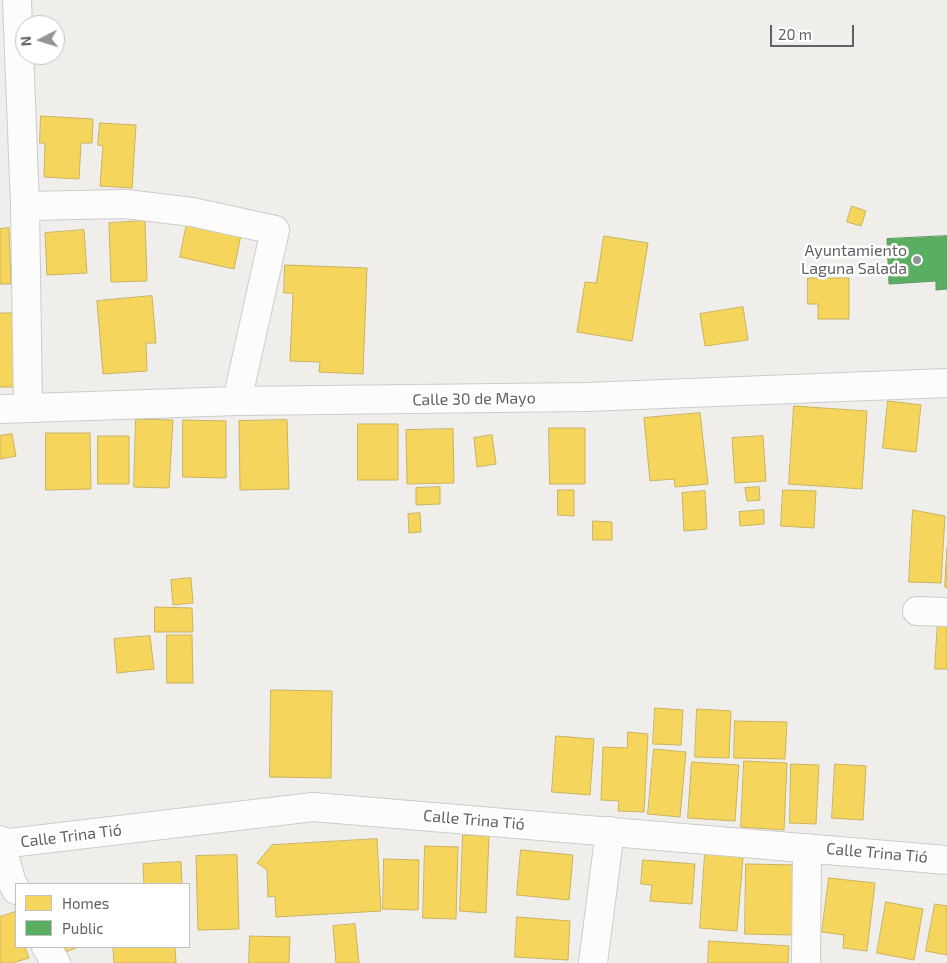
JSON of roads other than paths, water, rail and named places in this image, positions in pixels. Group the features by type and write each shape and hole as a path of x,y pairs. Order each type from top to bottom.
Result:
{"street":[{"path":"17,0 25,206 28,408"},
{"path":"25,206 126,204 192,212 275,230 237,401"},
{"name":"Calle 30 de Mayo","path":"0,409 237,401 586,397 947,383"},
{"path":"917,611 947,612"},
{"name":"Calle Trina Tió","path":"1,842 313,807 947,860"},
{"path":"593,963 610,831"},
{"path":"1,842 9,884"},
{"path":"806,963 807,848"},
{"path":"47,948 56,963"}],"place":[{"name":"Ayuntamiento Laguna Salada","path":"917,260"}]}
